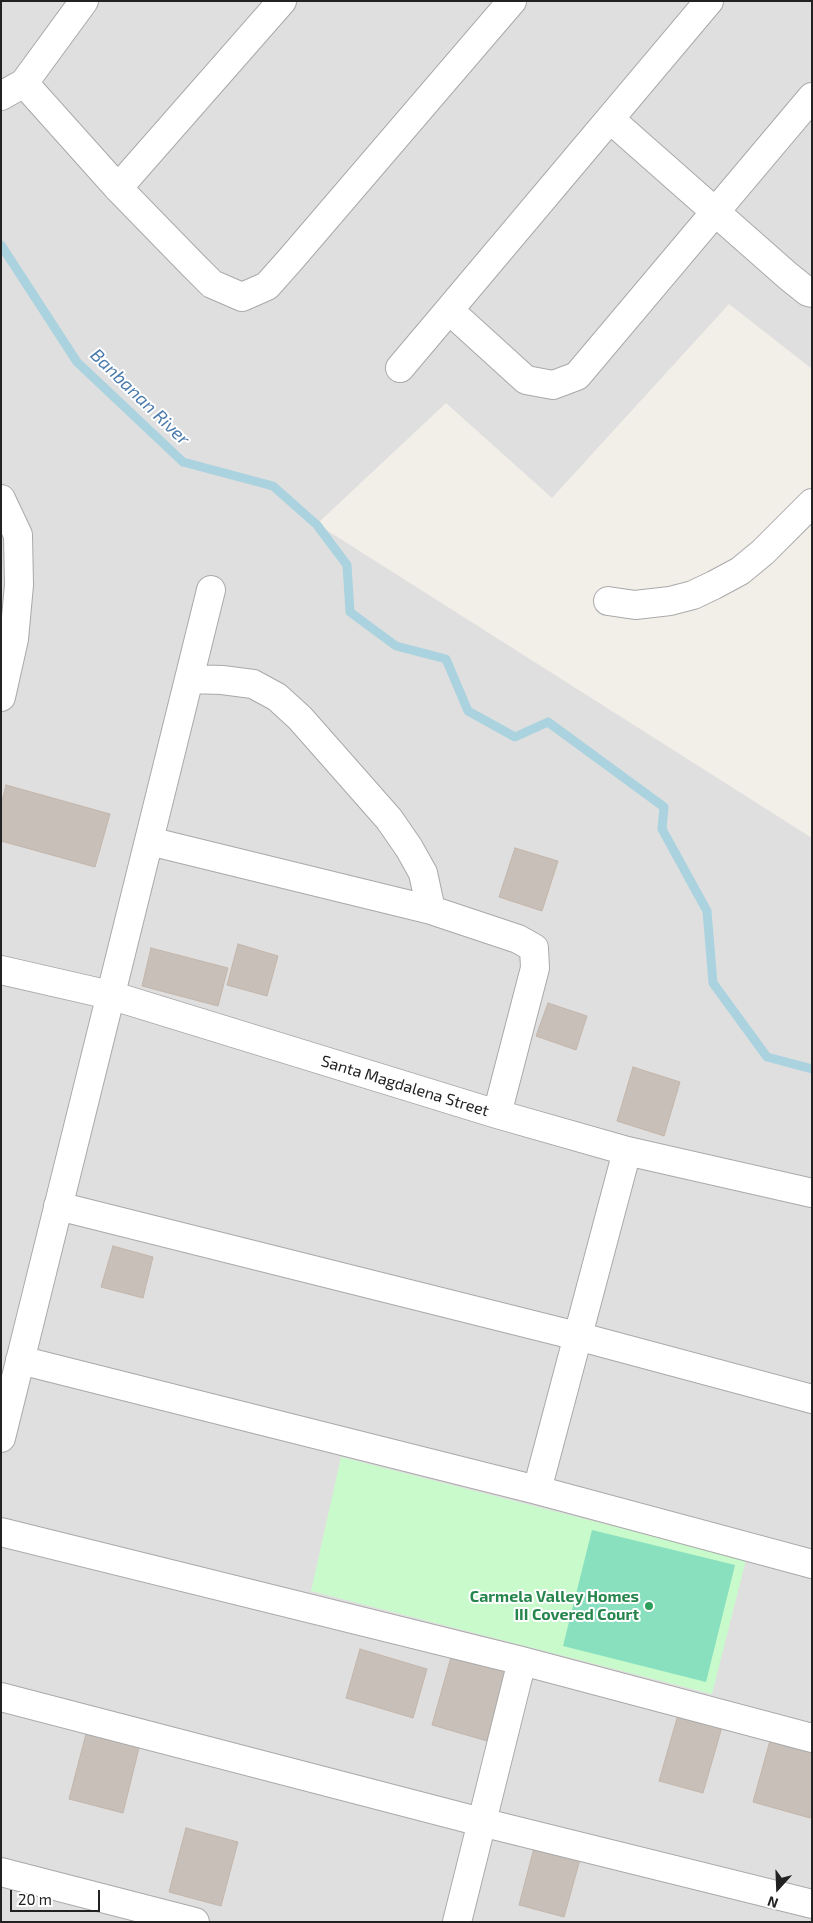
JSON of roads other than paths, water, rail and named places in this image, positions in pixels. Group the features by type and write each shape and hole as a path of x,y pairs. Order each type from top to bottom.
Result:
{"street":[{"path":"118,188 282,1"},
{"path":"79,3 13,90 118,188 212,284 242,297 267,286 512,1"},
{"path":"400,368 709,1"},
{"path":"449,310 526,380 553,385 577,376 812,96"},
{"path":"610,119 802,287 812,293"},
{"path":"1,499 18,535 19,585 7,637 1,697"},
{"path":"608,601 635,605 670,601 693,595 714,586 740,571 763,552 812,503"},
{"path":"1,1438 210,590"},
{"path":"189,679 222,680 253,684 277,697 300,718 389,819 409,848 423,872 431,910"},
{"path":"149,841 431,910 518,939 534,948 535,968 497,1114"},
{"name":"Santa Magdalena Street","path":"1,970 110,996 497,1114 627,1151 812,1193"},
{"path":"537,1490 627,1151"},
{"path":"58,1206 577,1336 812,1399"},
{"path":"20,1360 537,1490 812,1564"},
{"path":"1,1532 522,1661 812,1738"},
{"path":"457,1922 522,1661"},
{"path":"1,1697 482,1822 812,1904"},
{"path":"1,1872 195,1922"}],"waterway":[{"name":"Banbanan River","path":"1,245 77,362 183,462 273,486 317,525 347,565 350,612 396,646 446,659 468,711 515,737 548,722 664,807 662,829 707,911 713,983 767,1057 812,1069"}],"place":[{"name":"Carmela Valley Homes III Covered Court","path":"649,1606"}]}
